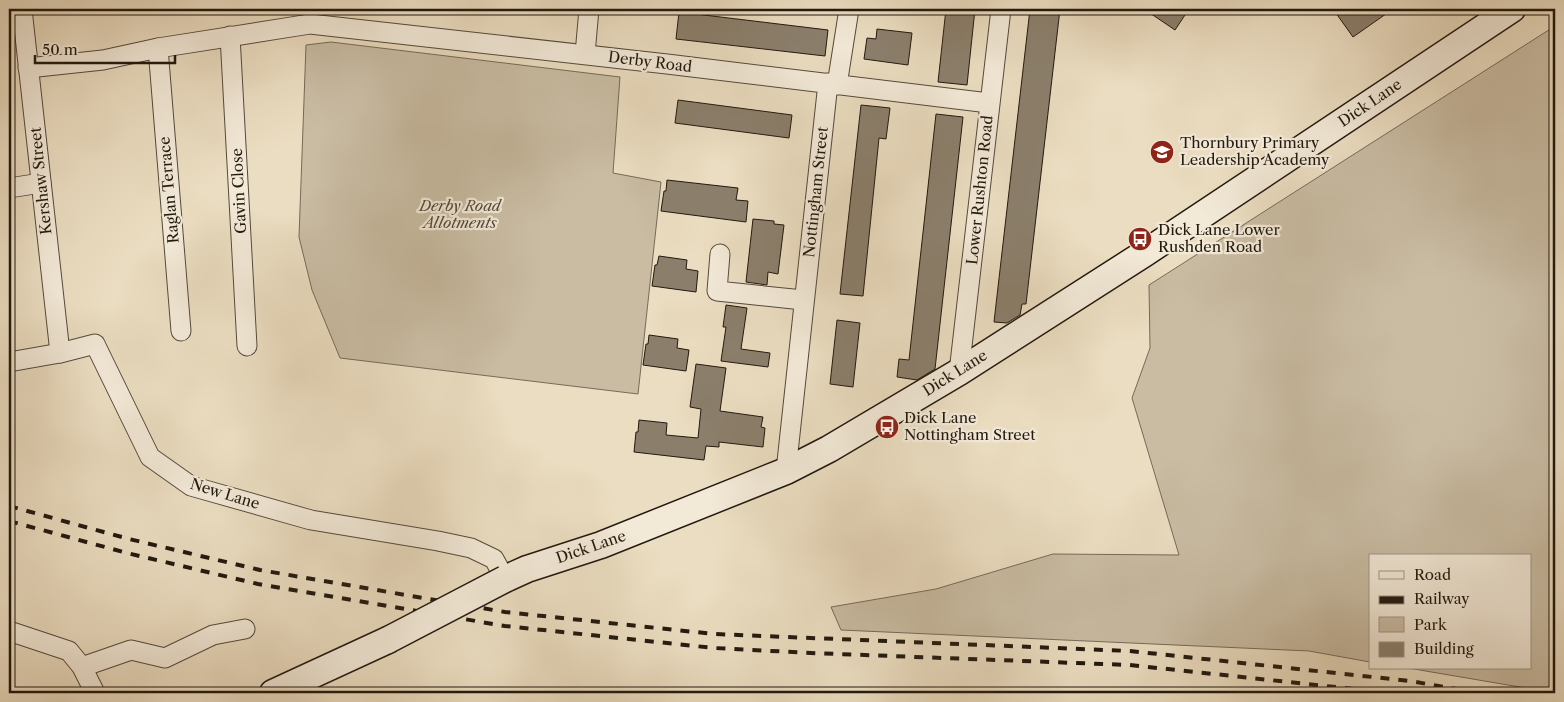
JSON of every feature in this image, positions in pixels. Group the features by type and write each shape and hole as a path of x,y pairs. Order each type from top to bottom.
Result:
{"street":[{"name":"Kershaw Street","path":"22,9 60,353"},
{"path":"585,54 589,9"},
{"name":"Nottingham Street","path":"786,471 803,300 832,84 849,9"},
{"name":"Lower Rushton Road","path":"959,372 1001,9"},
{"name":"Dick Lane","path":"273,693 308,686 388,640 505,579 535,566 600,545 786,471 828,449 959,372 1145,253 1512,9"},
{"name":"Derby Road","path":"28,68 103,60 158,48 230,36 309,16 585,54 990,103"},
{"name":"Gavin Close","path":"230,36 247,346"},
{"name":"Raglan Terrace","path":"158,48 181,331"},
{"path":"9,188 41,184"},
{"path":"720,254 717,291 803,300"},
{"name":"New Lane","path":"9,362 60,353 95,344 150,458 191,486 311,520 471,548 494,559 505,579"},
{"path":"82,667 131,650 165,658 213,635 245,629"},
{"path":"9,631 69,651 82,667 95,693"}],"green space":[{"path":"1555,26 1555,693 1420,670 1532,670 1532,554 1369,554 1369,662 1309,651 841,630 831,607 936,589 1053,554 1179,555 1132,398 1150,348 1149,285"},
{"name":"Derby Road Allotments","path":"331,42 620,77 613,173 661,182 638,394 340,358 312,290 299,237 306,45"}],"building":[{"path":"946,9 975,9 967,85 938,82"},
{"path":"1030,9 1060,9 1026,304 1022,304 1020,315 1007,323 994,322"},
{"path":"1144,9 1189,9 1175,30"},
{"path":"1333,9 1393,9 1353,37"},
{"path":"679,12 828,30 825,56 676,39"},
{"path":"877,29 912,33 908,65 864,59 867,38 876,39"},
{"path":"678,100 792,115 789,138 675,123"},
{"path":"861,105 890,108 886,139 879,138 863,296 840,294"},
{"path":"936,114 963,117 935,369 917,380 897,377 899,359 909,360"},
{"path":"667,180 738,188 736,200 748,201 746,222 661,211"},
{"path":"753,219 774,221 774,224 784,225 778,274 768,272 767,285 746,282"},
{"path":"659,256 687,260 686,269 698,271 696,292 652,286 655,265 657,265"},
{"path":"726,305 747,308 741,349 770,353 768,367 721,361 726,327 723,327"},
{"path":"837,320 860,323 853,387 830,384"},
{"path":"649,335 678,339 677,348 689,350 686,371 643,365"},
{"path":"696,364 726,368 720,411 763,417 761,427 765,428 763,447 719,442 719,447 706,446 704,460 634,452 639,420 667,423 666,435 698,438 701,409 690,407"}],"railway":[{"path":"9,506 129,539 260,570 505,612 714,634 1130,651 1410,681 1479,693"},
{"path":"9,521 127,553 258,584 505,626 714,648 1130,665 1391,693"}],"place":[{"name":"Thornbury Primary Leadership Academy","path":"1162,152"},
{"name":"Dick Lane Lower Rushden Road","path":"1140,239"},
{"name":"Dick Lane Nottingham Street","path":"887,427"}]}
